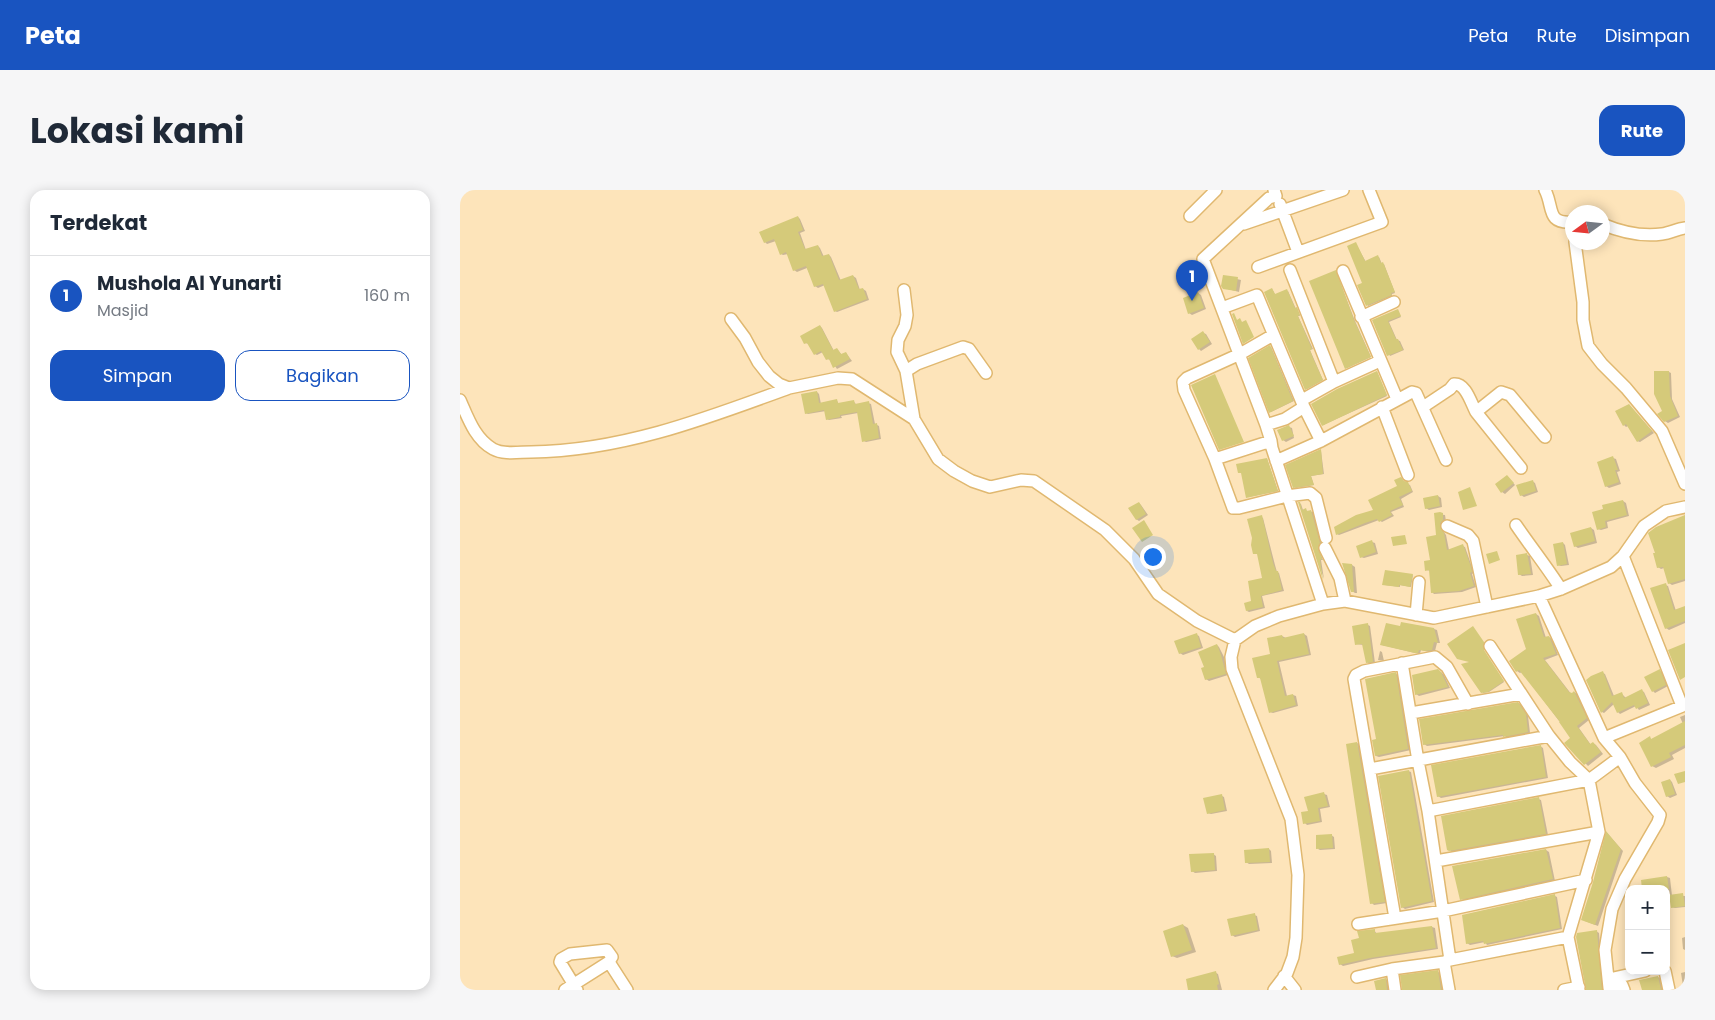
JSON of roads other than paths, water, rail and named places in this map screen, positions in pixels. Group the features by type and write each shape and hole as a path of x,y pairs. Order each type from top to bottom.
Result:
{"street":[{"path":"1190,216 1216,190"},
{"path":"1240,225 1343,190"},
{"path":"1258,267 1382,222 1369,190"},
{"path":"1545,190 1549,197 1551,214 1557,220 1565,223"},
{"path":"1298,252 1282,210 1270,193 1240,225 1203,259 1266,425 1323,604"},
{"path":"1610,228 1618,231 1639,234 1662,234 1685,228"},
{"path":"1577,250 1583,302 1583,320 1588,346 1662,431 1685,484"},
{"path":"1290,270 1334,382"},
{"path":"1343,271 1397,399"},
{"path":"904,290 907,315 905,326 898,340 897,352 906,371 914,419 938,459 972,481 990,487 1021,480 1034,481 1105,530 1134,559 1158,594 1197,621 1235,640"},
{"path":"1222,308 1257,295 1321,441"},
{"path":"1361,317 1394,302"},
{"path":"731,319 769,376 779,384 789,388"},
{"path":"1273,335 1240,354 1187,378 1183,382 1184,390 1215,459 1233,508 1288,496 1314,494 1321,513 1326,543 1340,578 1345,601"},
{"path":"906,371 917,364 964,347 969,349 986,372"},
{"path":"1266,425 1285,418 1334,382 1380,361"},
{"path":"460,400 479,438 491,448 507,453 542,452 618,443 697,422 789,388 838,378 852,379 914,419"},
{"path":"1422,407 1450,389 1454,384 1463,386 1476,412 1521,468"},
{"path":"1276,461 1321,441 1412,392 1416,393 1446,460"},
{"path":"1476,412 1501,392 1506,393 1510,395 1545,437"},
{"path":"1382,408 1408,475"},
{"path":"1215,459 1271,441"},
{"path":"1274,990 1284,976 1293,957 1296,938 1298,875 1291,819 1232,669 1231,657 1235,640 1255,626 1279,616 1323,604 1345,601 1434,618 1539,596 1561,589 1611,567 1622,556 1644,526 1666,511 1685,506"},
{"path":"1516,525 1561,589"},
{"path":"1447,526 1468,536 1472,541 1487,607"},
{"path":"1604,738 1683,705 1622,556"},
{"path":"1416,615 1419,582"},
{"path":"1539,596 1604,738 1620,757 1634,783 1656,810 1660,818 1625,879 1612,909 1604,950 1609,986"},
{"path":"1490,646 1548,736 1570,762 1589,780 1599,832 1568,937 1579,989 1564,990"},
{"path":"1395,918 1354,679 1356,675 1364,671 1435,656 1447,667 1468,704"},
{"path":"1402,663 1436,861 1443,911 1449,990"},
{"path":"1411,713 1521,694"},
{"path":"1370,769 1548,736"},
{"path":"1428,811 1589,780 1620,757"},
{"path":"1436,861 1599,832"},
{"path":"1358,924 1443,911 1586,880"},
{"path":"1357,977 1568,937"},
{"path":"607,950 612,957 609,962 572,988 560,962 561,959 566,955 607,950"},
{"path":"609,962 627,990"},
{"path":"1392,970 1395,990"},
{"path":"1609,986 1635,975"},
{"path":"1666,975 1669,990"},
{"path":"1284,976 1295,990"},
{"path":"1609,986 1622,985 1624,990"}],"place":[{"name":"Mushola Al Yunarti","path":"1192,301"}]}
